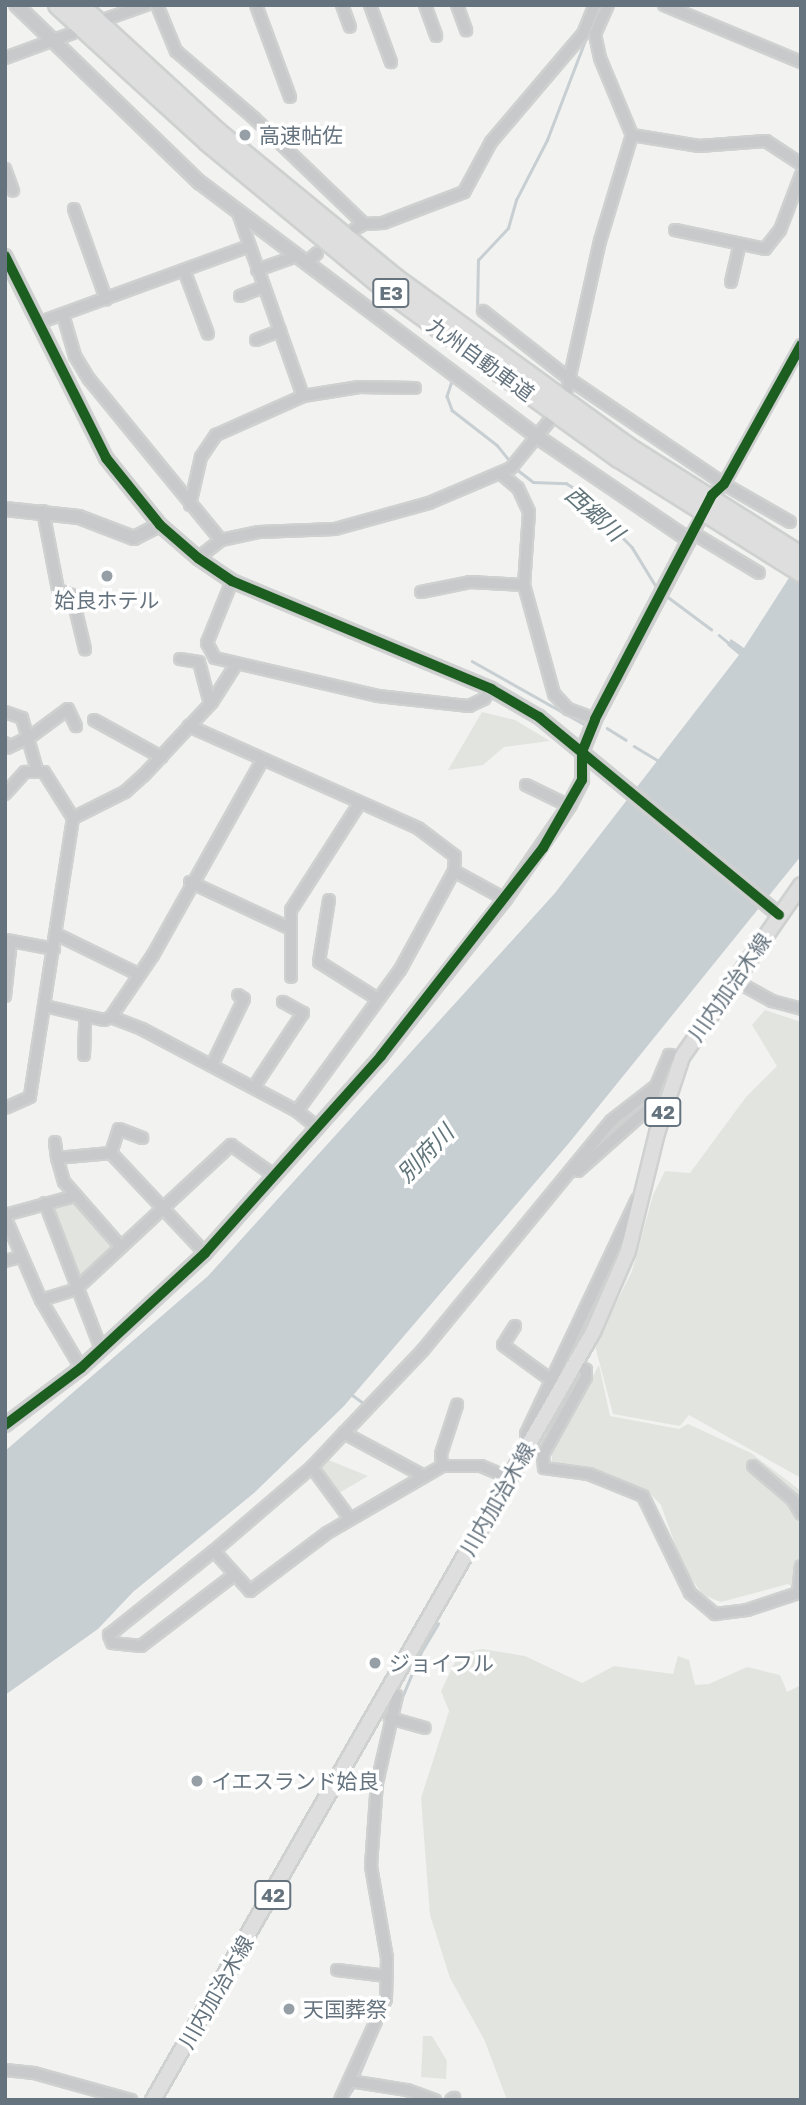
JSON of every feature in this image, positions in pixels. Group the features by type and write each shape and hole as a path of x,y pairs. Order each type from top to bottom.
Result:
{"highway":[{"name":"九州自動車道","path":"58,5 208,142 388,291 619,458 756,538 801,556"},
{"name":"九州自動車道","path":"79,5 216,131 395,278 801,572"}],"main road":[{"name":"川内加治木線","path":"153,2100 526,1450 618,1281 682,1057 775,912 798,894"}],"street":[{"path":"16,5 200,183 539,438 691,536 759,573"},
{"path":"106,19 146,5"},
{"path":"157,5 176,51 265,127 360,227 383,223 464,192 491,142 583,34 595,5"},
{"path":"256,5 290,97"},
{"path":"342,5 350,27"},
{"path":"370,5 391,62"},
{"path":"425,5 436,36"},
{"path":"457,5 466,30"},
{"path":"566,394 572,380 598,250 632,135 600,58 595,34 608,5"},
{"path":"664,5 801,62"},
{"path":"5,58 73,33"},
{"path":"632,135 699,146 765,141 801,164"},
{"path":"5,169 13,191"},
{"path":"675,230 765,249 780,230 801,176"},
{"path":"74,209 106,299"},
{"path":"237,210 303,396"},
{"path":"731,282 740,244"},
{"path":"38,323 249,246"},
{"path":"257,270 301,260 317,253"},
{"path":"5,256 106,458 160,526 198,558 232,581 491,689 539,717 775,912"},
{"path":"184,270 208,334"},
{"path":"240,296 264,287"},
{"path":"483,311 572,380 724,484 790,522"},
{"path":"63,315 75,356 89,379 221,540"},
{"path":"256,340 280,331"},
{"path":"712,495 724,484 801,345"},
{"path":"190,505 201,457 216,435 303,396 359,387 415,388"},
{"path":"198,558 221,540 259,532 335,529 403,513 511,468 539,438 550,420"},
{"path":"500,473 518,488 529,512 524,585 554,694 568,709 596,719"},
{"path":"5,509 79,517 123,536 145,534 160,526"},
{"path":"43,512 58,590 72,595 85,649"},
{"path":"5,1425 81,1368 205,1253 318,1129 505,899 569,806 582,780 582,752 596,719 700,520"},
{"path":"232,581 207,643 215,658 235,666 285,672 378,696 469,706 484,699 491,689"},
{"path":"421,592 470,582 524,585"},
{"path":"180,659 199,662 210,704"},
{"path":"73,818 125,792 210,704 235,666"},
{"path":"5,743 7,748 30,737 68,709 76,726"},
{"path":"6,711 22,719 30,737 37,770"},
{"path":"94,720 161,757"},
{"path":"190,726 262,761 418,828 455,856 454,871 400,970 376,998 330,1070 297,1111"},
{"path":"111,1017 262,761"},
{"path":"5,794 25,772 44,772 73,818 30,1097 5,1108"},
{"path":"526,785 569,806"},
{"path":"291,977 289,928 295,902 359,804"},
{"path":"454,871 505,899"},
{"path":"190,882 289,928"},
{"path":"329,900 319,962 376,998"},
{"path":"56,934 138,974"},
{"path":"5,996 8,940 54,949"},
{"path":"732,979 772,1001 801,1009"},
{"path":"213,1063 244,999 238,995"},
{"path":"254,1087 303,1013 283,1002"},
{"path":"45,1006 85,1017 111,1017 213,1063 297,1111 318,1129"},
{"path":"84,1055 85,1017"},
{"path":"554,1199 650,1107 669,1055 682,1057"},
{"path":"234,1575 141,1646 112,1643 109,1635 214,1551 312,1466 423,1350 611,1121 656,1086"},
{"path":"111,1153 119,1129 142,1138"},
{"path":"55,1142 61,1176 75,1196 121,1247"},
{"path":"41,1300 76,1289 231,1145 275,1176"},
{"path":"111,1153 205,1253"},
{"path":"57,1158 111,1153"},
{"path":"75,1196 5,1216 20,1257 41,1300 81,1368"},
{"path":"526,1450 526,1434 632,1207 642,1198"},
{"path":"45,1203 101,1349"},
{"path":"5,1261 20,1257"},
{"path":"515,1326 503,1345 551,1380"},
{"path":"575,1363 586,1370 586,1377 543,1455 544,1468 589,1474 643,1496 690,1593 715,1614 747,1610 800,1595 801,1566"},
{"path":"442,1466 441,1454 457,1405"},
{"path":"344,1433 424,1476"},
{"path":"214,1551 250,1591 350,1519 442,1466 467,1463 509,1478"},
{"path":"312,1466 350,1519"},
{"path":"753,1466 793,1500 801,1514"},
{"path":"340,2100 354,2082 380,2018 387,1976 371,1866 377,1783 394,1719 397,1696 388,1689"},
{"path":"394,1719 425,1728"},
{"path":"337,1970 387,1976"},
{"path":"5,2070 34,2073 131,2100"},
{"path":"354,2082 435,2100"}],"shaded area":[{"path":"482,712 515,720 550,741 504,747 483,765 448,770"},
{"path":"765,1010 801,1022 801,1478 689,1415 680,1426 613,1414 595,1346 632,1271 653,1195 665,1171 690,1173 746,1097 777,1066 752,1025"},
{"path":"74,1201 114,1247 84,1274 76,1275 53,1207"},
{"path":"599,1365 610,1416 679,1429 688,1424 751,1453 801,1491 801,1593 788,1584 721,1602 703,1595 683,1567 661,1505 646,1489 588,1468 552,1462 552,1450"},
{"path":"326,1459 368,1476 339,1493 318,1465"},
{"path":"482,1649 525,1656 582,1683 614,1666 673,1674 678,1656 689,1660 695,1685 709,1684 747,1667 780,1675 787,1692 801,1685 801,2100 507,2100 484,2039 450,1978 430,1915 421,1798 449,1711 441,1691 459,1654"},
{"path":"423,2036 432,2036 447,2061 446,2079 421,2077"}],"water":[{"name":"別府川","path":"801,559 801,856 569,1143 344,1406 254,1493 133,1592 98,1629 5,1695 5,1451 208,1276 555,893 739,655 727,645 731,639 744,648"}],"waterway":[{"path":"593,22 601,5"},
{"path":"477,311 478,260 508,228 516,200 547,140 587,35"},
{"name":"西郷川","path":"452,381 447,396 452,410 497,445 510,461"},
{"name":"西郷川","path":"514,467 533,482 566,483 574,488 632,547 657,588"},
{"name":"西郷川","path":"668,597 711,629"},
{"path":"719,635 730,644"},
{"path":"472,661 584,724"},
{"path":"607,728 626,740"},
{"path":"634,746 661,762"},
{"path":"351,1394 365,1404"},
{"path":"400,1702 421,1652 438,1624"},
{"path":"390,1946 391,1995"},
{"path":"357,2079 390,2001"},
{"path":"345,2100 355,2085"}],"cycle path":[{"path":"5,256 106,458 160,525 198,558 232,581 491,689 539,717 779,915"},
{"path":"5,1425 81,1368 205,1253 381,1056 543,848 582,780 582,752 595,719 712,495 724,484 801,345"}],"place":[{"name":"高速帖佐","path":"245,135"},
{"name":"姶良ホテル","path":"107,576"},
{"name":"ジョイフル","path":"375,1663"},
{"name":"イエスランド姶良","path":"197,1781"},
{"name":"天国葬祭","path":"289,2009"}]}
